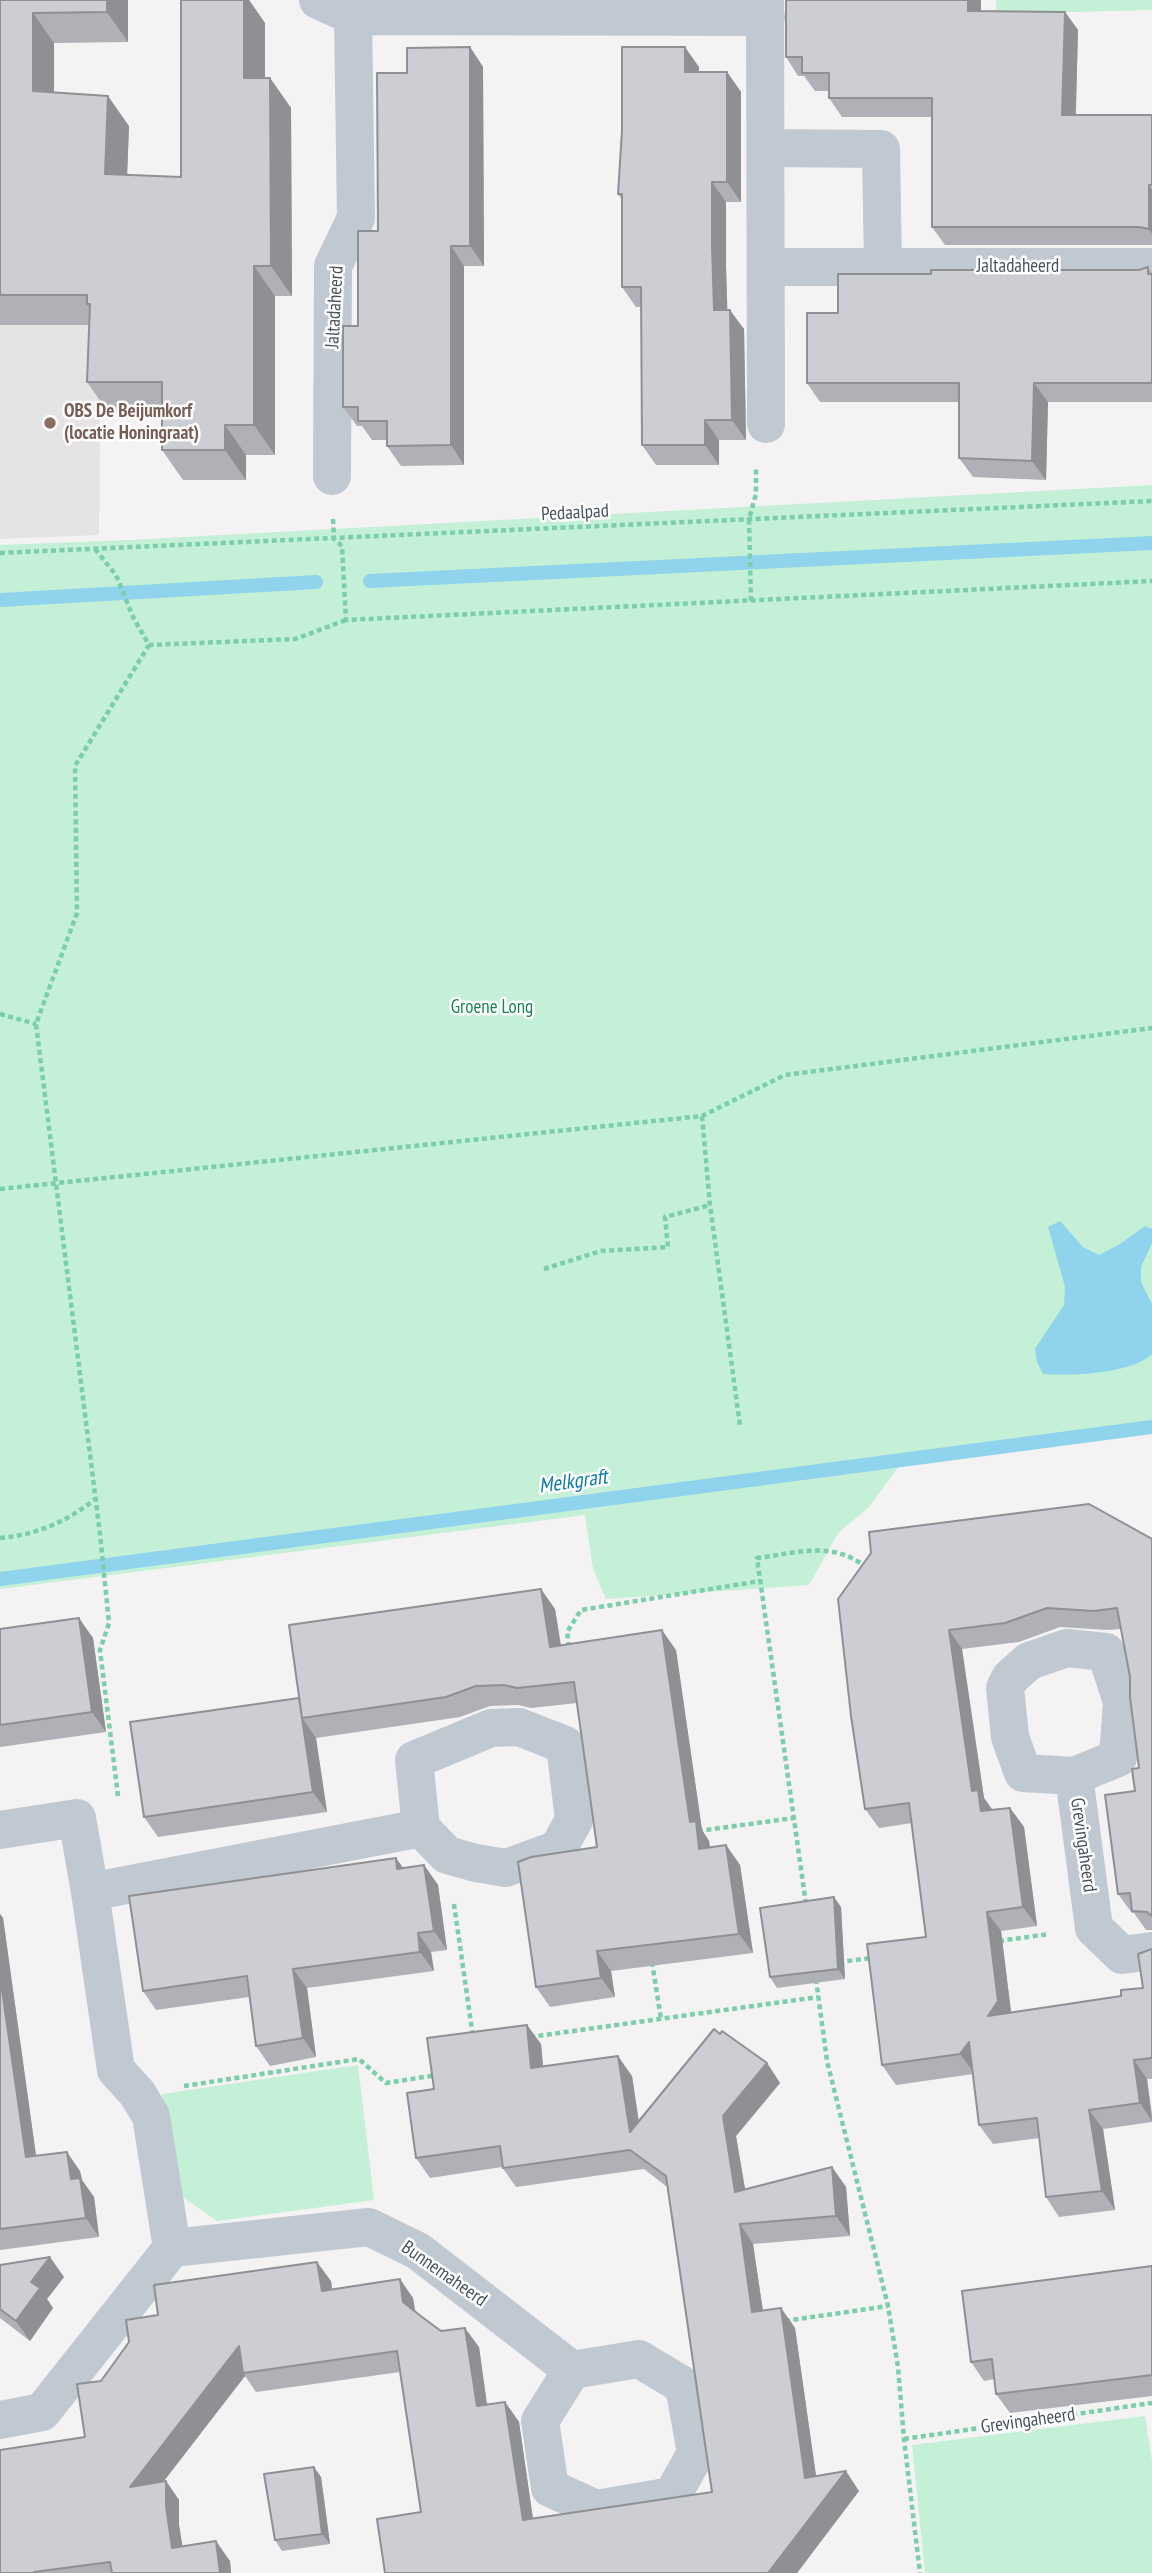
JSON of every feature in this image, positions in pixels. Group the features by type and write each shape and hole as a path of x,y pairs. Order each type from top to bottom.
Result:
{"street":[{"path":"318,0 353,16 765,8 766,424"},
{"name":"Jaltadaheerd","path":"332,476 333,266 356,219 353,16"},
{"path":"766,148 881,149 883,267"},
{"name":"Jaltadaheerd","path":"766,267 1152,267"},
{"path":"519,1727 565,1745 574,1819 558,1849 506,1868 447,1855 421,1828 414,1760 491,1728 519,1727"},
{"name":"Grevingaheerd","path":"1074,1776 1094,1928"},
{"path":"0,1830 77,1818 116,2070 137,2093 151,2116 172,2248 42,2413 0,2420"},
{"path":"90,1892 421,1828"},
{"path":"1094,1928 1122,1955 1152,1951"},
{"name":"Bunnemaheerd","path":"172,2248 369,2227 418,2251 572,2370"},
{"path":"639,2360 684,2386 696,2453 672,2496 596,2509 550,2488 540,2421 572,2370 639,2360"}],"path":[{"path":"751,601 749,519 756,494 756,446 766,424"},
{"path":"332,476 334,539 342,546 346,620"},
{"name":"Pedaalpad","path":"0,553 1152,501"},
{"path":"94,548 116,575 133,617 149,645"},
{"path":"149,645 295,639 346,620 1152,581"},
{"path":"77,1818 120,1807 100,1650 109,1623 100,1534 36,1024 77,913 75,766 149,645"},
{"path":"0,1014 36,1024"},
{"path":"0,1189 702,1116 785,1075 1152,1028"},
{"path":"702,1116 710,1205 740,1426"},
{"path":"544,1269 601,1251 668,1247 665,1217 710,1205"},
{"path":"0,1538 27,1536 72,1517 95,1499"},
{"path":"807,1912 757,1558 826,1550 850,1555 869,1570"},
{"path":"570,1657 567,1632 581,1610 760,1581"},
{"path":"687,1833 794,1818"},
{"path":"447,1855 474,2045"},
{"path":"987,1942 1094,1928"},
{"path":"651,1950 661,2019"},
{"path":"827,1964 881,1957"},
{"path":"815,1976 827,2061 888,2306 898,2367 919,2573"},
{"path":"528,2038 818,1997"},
{"path":"137,2093 359,2059 386,2083 450,2073"},
{"path":"779,2322 888,2306"},
{"name":"Grevingaheerd","path":"904,2439 1152,2403"}],"shaded area":[{"name":"OBS De Beijumkorf (locatie Honingraat)","path":"101,311 99,535 0,539 0,312"}],"green space":[{"path":"996,0 1152,0 1152,10 996,14"},
{"name":"Groene Long","path":"1152,485 1152,1433 899,1466 869,1507 838,1533 809,1585 606,1599 593,1569 585,1515 0,1589 0,545"},
{"path":"358,2065 374,2200 217,2221 174,2191 162,2094"},
{"path":"1145,2416 1152,2461 1152,2573 925,2573 912,2445"}],"water":[{"path":"1060,1221 1083,1247 1099,1255 1145,1226 1152,1229 1152,1243 1141,1267 1141,1282 1152,1304 1152,1354 1142,1361 1116,1370 1069,1375 1043,1374 1035,1349 1064,1305 1065,1287 1048,1227"}],"building":[{"path":"0,0 107,0 107,12 33,13 33,91 108,96 105,174 181,177 181,0 244,0 244,78 270,78 271,266 254,266 254,425 225,425 225,450 162,450 162,382 87,382 90,304 87,304 87,295 0,295"},
{"path":"786,0 968,0 968,11 1065,12 1062,115 1152,115 1149,229 932,227 932,98 829,98 829,73 802,73 802,57 786,57"},
{"path":"470,47 470,246 451,246 451,445 387,446 387,421 358,421 358,407 343,407 343,326 358,326 358,231 378,231 377,73 407,73 407,48"},
{"path":"622,47 685,47 685,72 727,72 727,182 712,182 712,246 714,310 730,310 732,420 705,420 705,445 642,445 641,287 622,287 622,194 618,194 622,131"},
{"path":"1148,267 1148,274 1152,274 1152,383 1034,383 1032,461 959,458 959,383 807,383 807,313 838,313 838,274 931,274 931,270 1139,270"},
{"path":"1089,1504 1152,1539 1152,1916 1147,1912 1132,1911 1130,1893 1118,1894 1105,1795 1135,1791 1132,1769 1139,1768 1130,1677 1117,1608 1094,1611 1047,1608 1005,1623 949,1630 972,1791 978,1790 981,1811 1010,1808 1023,1907 987,1912 998,2001 988,2016 1121,1996 1121,1990 1143,1988 1138,1954 1152,1949 1152,2058 1134,2060 1140,2103 1089,2110 1102,2191 1046,2197 1037,2118 979,2125 969,2042 960,2054 882,2065 867,1944 926,1937 909,1803 865,1809 838,1599 871,1553 869,1532"},
{"path":"541,1589 550,1647 662,1630 690,1822 696,1821 699,1849 726,1845 739,1934 597,1951 601,1978 536,1987 518,1862 531,1857 597,1847 574,1682 517,1688 504,1685 476,1686 446,1697 302,1718 289,1625"},
{"path":"79,1618 92,1712 0,1725 0,1629"},
{"path":"299,1698 313,1792 144,1817 130,1722"},
{"path":"396,1858 397,1869 424,1865 434,1931 418,1933 420,1952 293,1969 303,2038 256,2046 247,1976 143,1991 129,1896"},
{"path":"834,1897 838,1969 770,1977 760,1908"},
{"path":"0,1976 26,2157 67,2152 71,2179 80,2178 86,2218 0,2229"},
{"path":"527,2025 531,2068 618,2056 630,2132 714,2029 720,2034 722,2031 767,2063 723,2116 735,2192 832,2167 836,2216 740,2224 752,2312 781,2308 805,2478 846,2471 768,2573 385,2573 377,2519 421,2512 397,2351 243,2373 239,2346 130,2487 166,2481 166,2506 172,2548 216,2541 220,2573 112,2573 110,2562 34,2573 0,2573 0,2450 85,2437 77,2384 101,2381 129,2342 126,2320 158,2315 154,2285 317,2262 322,2291 400,2279 403,2302 422,2317 441,2331 465,2328 477,2406 505,2402 523,2520 712,2492 666,2176 630,2150 503,2168 500,2146 416,2158 407,2093 434,2089 427,2038"},
{"path":"50,2257 31,2282 40,2288 16,2321 0,2309 0,2265"},
{"path":"1152,2266 1152,2375 996,2394 992,2359 971,2362 962,2291"},
{"path":"314,2467 322,2534 275,2540 264,2474"}],"waterway":[{"path":"370,581 1152,543"},
{"path":"0,600 316,582"},
{"name":"Melkgraft","path":"0,1579 1152,1427"}],"place":[{"name":"OBS De Beijumkorf (locatie Honingraat)","path":"50,423"}]}
